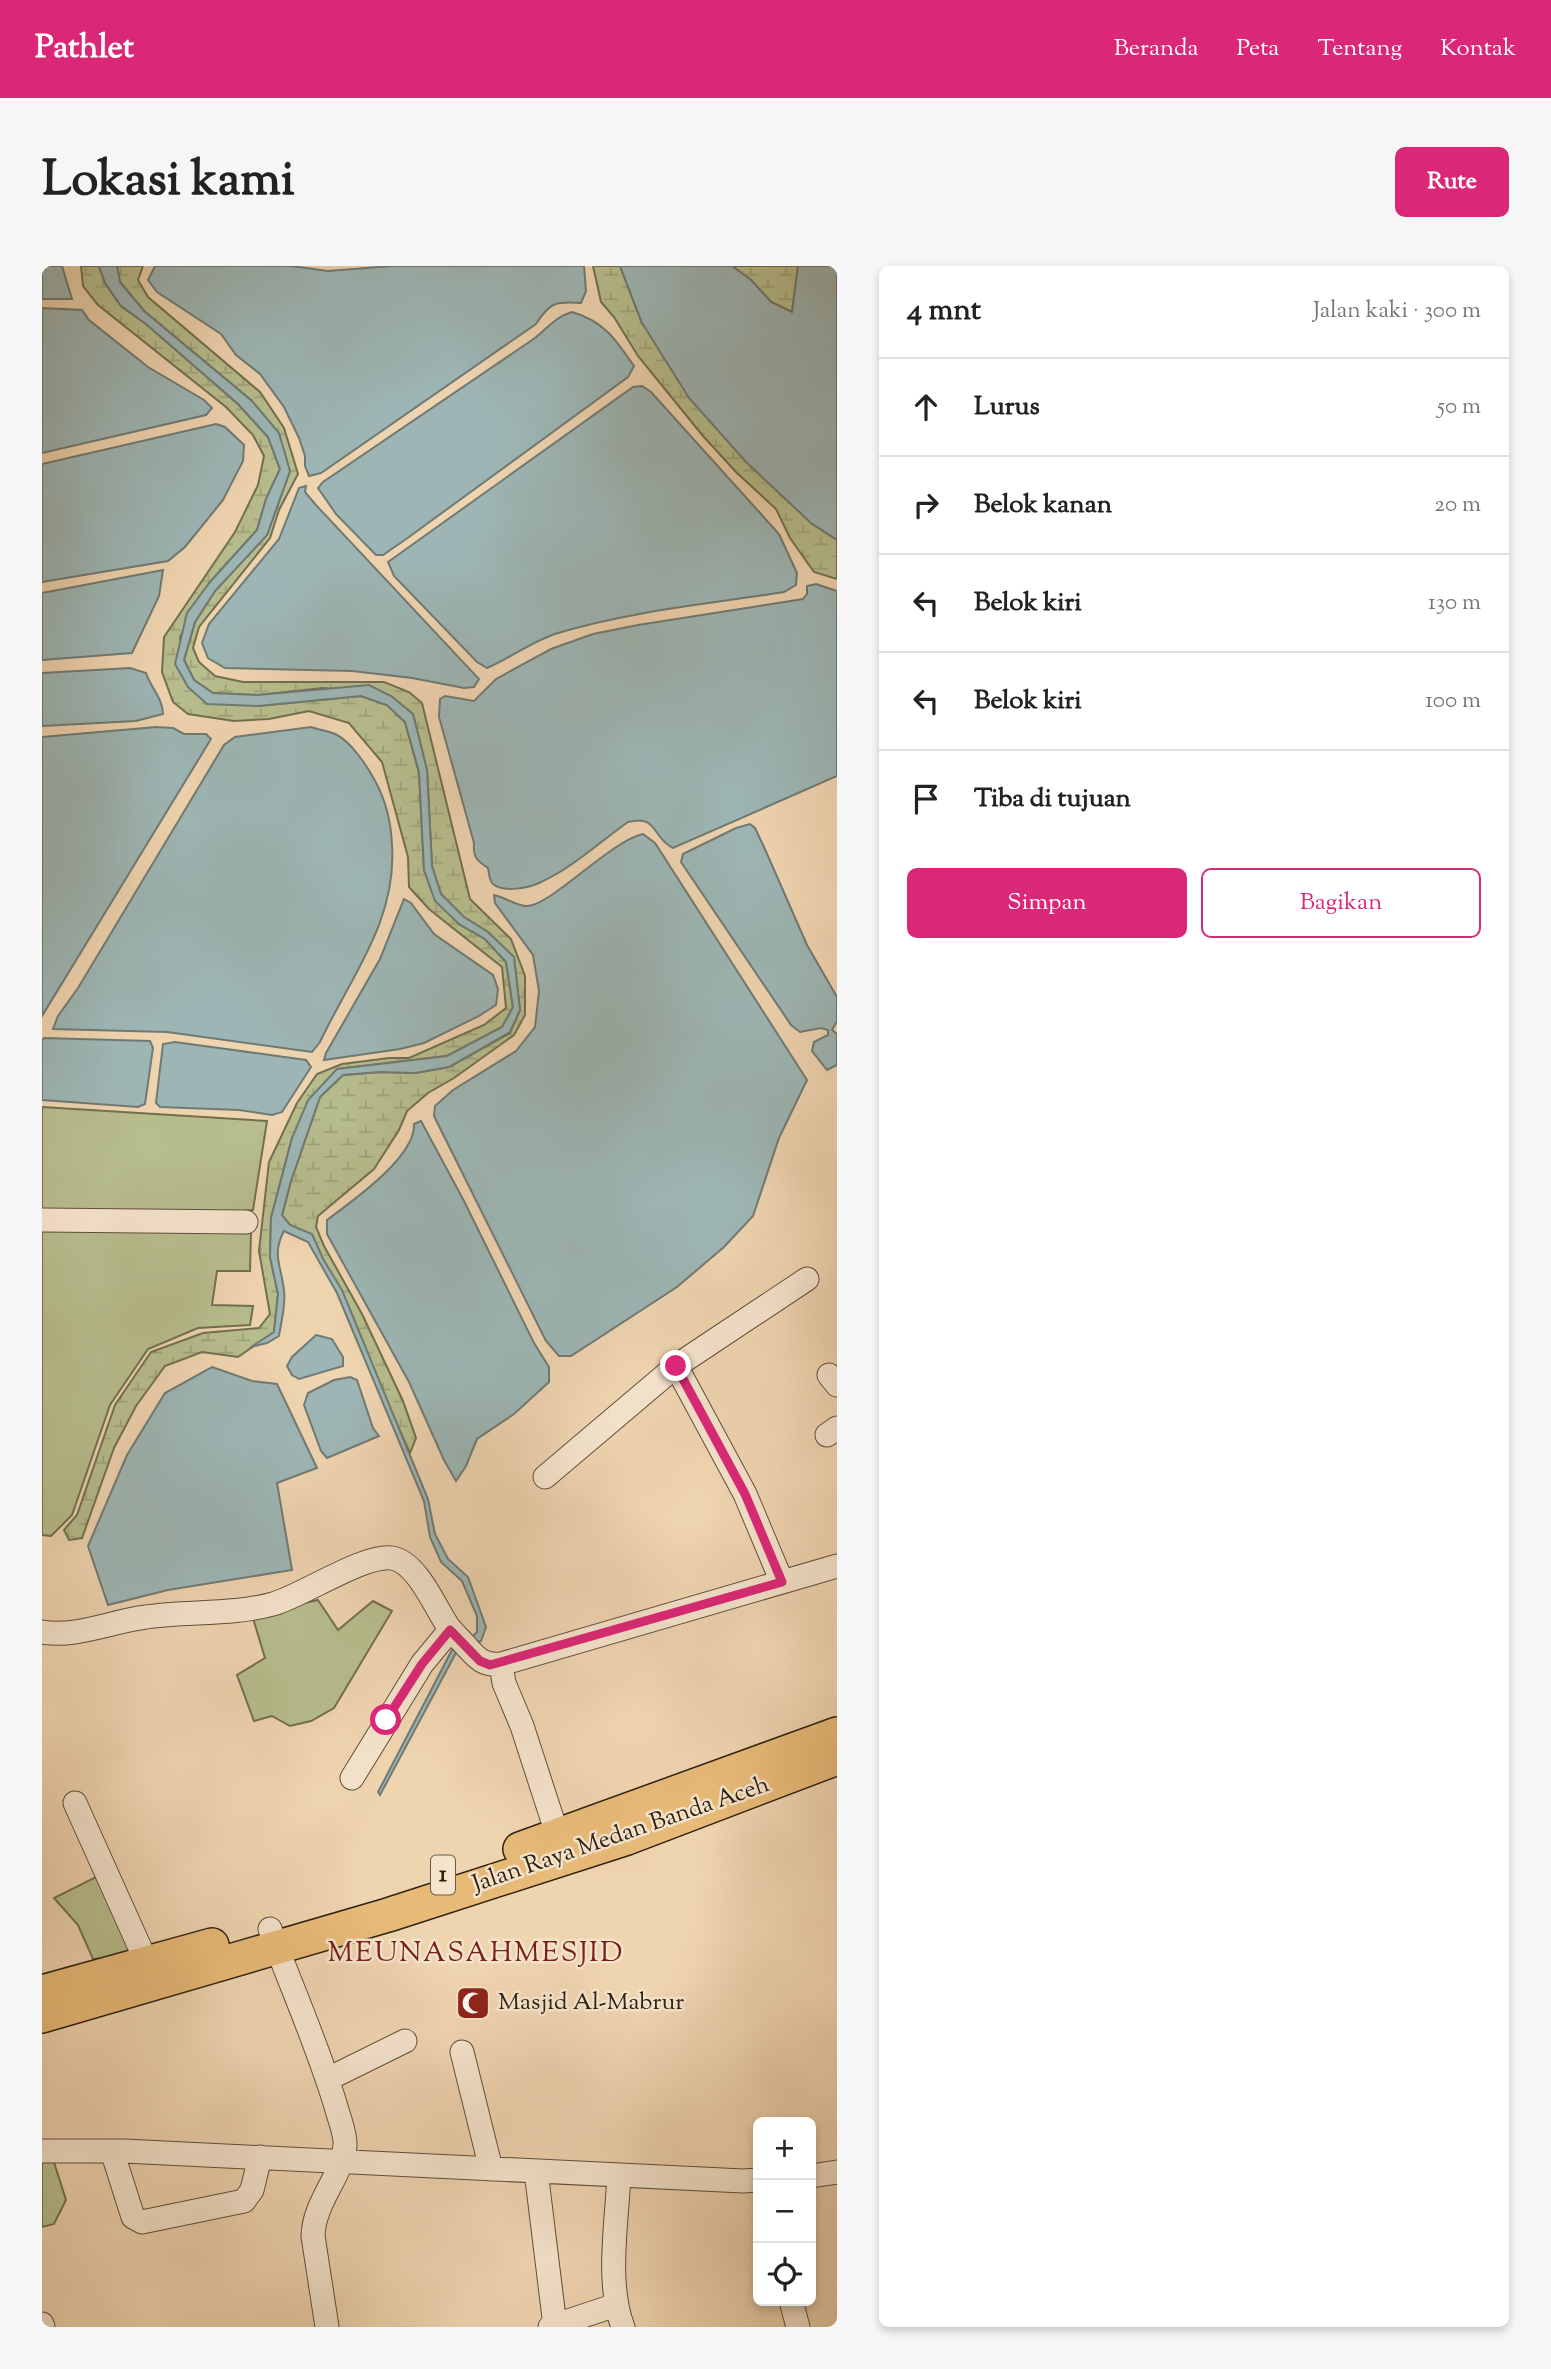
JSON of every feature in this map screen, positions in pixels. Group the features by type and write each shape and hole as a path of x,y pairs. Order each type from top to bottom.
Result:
{"highway":[{"name":"Jalan Raya Medan Banda Aceh","path":"42,2016 274,1938 561,1847 837,1734"},
{"name":"Jalan Raya Medan Banda Aceh","path":"561,1847 627,1838 837,1758"},
{"name":"Jalan Raya Medan Banda Aceh","path":"42,1992 146,1961 274,1938"}],"street":[{"path":"42,1220 246,1222"},
{"path":"545,1477 676,1366 807,1279"},
{"path":"676,1366 745,1494 782,1582"},
{"path":"42,1632 59,1635 146,1617 275,1604 366,1563 392,1558 407,1564 460,1640 480,1661 490,1665 837,1566"},
{"path":"352,1778 422,1664 460,1640"},
{"path":"501,1664 504,1683 522,1726 561,1847"},
{"path":"75,1803 146,1961"},
{"path":"274,1938 328,2079 345,2141 340,2162 316,2212 313,2225 327,2327"},
{"path":"328,2079 405,2041"},
{"path":"462,2052 491,2169"},
{"path":"42,2151 260,2157 753,2181"},
{"path":"112,2151 133,2217 142,2222 244,2201 252,2190 260,2157"},
{"path":"536,2171 553,2326 619,2316 619,2175"},
{"path":"816,2175 837,2172"},
{"path":"792,2306 797,2327"}],"green space":[{"path":"81,266 99,266 105,283 121,306 146,324 238,404 268,437 280,469 266,499 257,530 210,582 180,637 188,687 258,706 361,696 387,705 405,722 419,773 424,870 459,924 485,939 506,962 513,1007 502,1027 447,1056 337,1069 292,1138 271,1218 270,1257 278,1294 274,1332 238,1357 202,1352 165,1366 136,1406 114,1448 82,1538 69,1540 64,1530 77,1515 115,1405 151,1352 203,1333 259,1328 270,1314 259,1251 269,1162 297,1103 317,1074 342,1064 409,1058 484,1025 506,1008 502,967 429,909 409,887 408,857 382,762 349,723 309,711 269,719 234,721 188,714 173,702 162,672 164,637 235,532 258,485 264,456 253,435 226,407 98,305 83,286"},
{"path":"117,266 143,266 138,280 148,297 260,392 284,428 298,474 279,510 270,538 199,627 193,648 199,662 215,676 243,682 384,682 409,692 422,703 470,899 511,939 525,976 525,1015 514,1035 454,1078 428,1093 407,1111 399,1130 374,1169 318,1216 316,1227 324,1246 362,1314 403,1401 416,1438 410,1453 312,1235 290,1225 282,1215 320,1097 343,1075 415,1073 449,1067 510,1033 520,1010 514,958 488,932 464,917 441,894 432,866 427,770 413,714 391,696 323,688 258,695 213,693 194,680 184,660 195,622 215,591 267,535 290,471 252,401 144,311 120,282"},
{"path":"593,266 620,266 642,323 811,523 837,540 837,579 814,572 790,538 776,509 736,472 703,436 638,356 614,317 601,302"},
{"path":"732,266 798,266 792,312 771,302 751,280"},
{"path":"42,1107 267,1121 253,1210 219,1213 42,1209"},
{"path":"42,1228 251,1231 250,1271 217,1271 212,1305 253,1306 250,1325 198,1328 148,1349 110,1405 72,1515 51,1536 42,1535"},
{"path":"318,1600 338,1630 373,1601 392,1611 334,1708 311,1721 290,1726 272,1716 254,1721 237,1675 265,1658 252,1615"},
{"path":"100,1875 134,1947 116,1957 93,1959 78,1925 54,1898"},
{"path":"52,2156 66,2200 54,2224 42,2227 42,2157"}],"water":[{"path":"42,266 62,266 72,299 42,299"},
{"path":"99,266 117,266 120,282 144,311 252,401 279,433 290,471 267,535 215,591 195,622 184,660 194,680 213,693 258,695 369,685 391,696 413,714 427,770 432,866 441,894 464,917 488,932 514,957 520,1010 510,1032 449,1067 415,1073 343,1075 320,1097 282,1215 290,1225 312,1234 323,1259 342,1290 428,1499 435,1534 448,1559 468,1577 486,1627 481,1641 457,1651 380,1795 378,1792 453,1648 477,1632 477,1616 462,1581 441,1562 430,1537 424,1501 337,1293 308,1242 284,1231 278,1247 284,1296 279,1336 267,1343 251,1347 274,1332 278,1294 270,1257 271,1218 292,1138 308,1100 337,1069 447,1056 502,1027 513,1007 506,962 485,939 459,924 435,901 424,870 419,772 405,722 387,705 361,696 258,706 207,704 188,687 175,664 187,613 210,582 257,530 266,499 280,469 268,437 238,404 146,324 121,306 105,283"},
{"path":"155,266 291,266 328,271 392,266 584,266 586,291 581,303 554,304 536,324 321,473 309,476 299,438 284,407 260,374 236,355 221,334 157,292 148,280"},
{"path":"620,266 732,266 751,280 771,302 792,312 798,266 837,266 837,540 811,523 746,462 689,398 642,323"},
{"path":"42,308 82,310 89,320 148,367 204,400 212,408 206,415 42,453"},
{"path":"572,312 601,326 615,340 634,366 628,377 409,537 383,555 376,555 336,514 318,488"},
{"path":"642,386 651,392 779,534 797,573 796,585 784,592 586,625 548,636 487,668 477,662 394,576 388,562 633,387"},
{"path":"216,424 225,427 244,445 243,461 223,500 185,547 168,561 42,582 42,464"},
{"path":"306,486 305,492 315,504 479,679 474,687 464,688 352,671 225,668 208,658 202,643 209,624 279,539 299,488"},
{"path":"163,570 159,596 132,653 42,660 42,593"},
{"path":"816,584 837,591 837,776 673,848 645,821 628,822 575,862 541,882 517,889 497,887 493,884 488,868 475,855 439,717 440,699 445,696 474,701 496,679 551,649 593,634 803,599 807,594 807,586"},
{"path":"130,668 146,673 161,703 163,714 136,721 42,726 42,673"},
{"path":"156,727 173,728 184,734 206,734 211,739 42,1016 42,737"},
{"path":"311,727 342,738 363,761 385,803 392,845 392,873 380,923 358,971 312,1052 167,1032 53,1029 58,1016 78,988 224,745 235,737"},
{"path":"750,824 755,828 764,847 807,945 837,997 837,1021 832,1030 837,1034 837,1065 827,1070 812,1051 814,1042 828,1035 828,1030 821,1028 800,1032 791,1025 681,862 683,854"},
{"path":"643,834 655,843 807,1080 779,1138 753,1216 724,1247 677,1287 571,1356 559,1356 546,1341 434,1116 435,1106 453,1090 516,1051 535,1027 539,991 533,955 495,903 494,895 525,906 535,904 629,839"},
{"path":"404,899 411,903 434,934 493,975 498,989 496,1005 424,1043 324,1060 380,959"},
{"path":"44,1038 150,1041 153,1048 145,1104 138,1107 42,1100"},
{"path":"175,1042 306,1060 311,1067 282,1112 272,1115 239,1110 160,1107 156,1103 163,1044"},
{"path":"421,1121 534,1343 549,1367 549,1382 514,1414 477,1439 466,1466 456,1481 409,1382 327,1234 327,1220 394,1164 412,1137 414,1124"},
{"path":"316,1335 332,1339 343,1357 343,1366 299,1379 292,1375 287,1366 292,1357"},
{"path":"212,1367 252,1381 277,1384 317,1468 277,1483 292,1570 168,1590 108,1605 88,1546 127,1455 165,1393"},
{"path":"350,1377 357,1380 373,1428 379,1436 327,1458 321,1451 304,1405 308,1393 334,1380"}],"place":[{"name":"Masjid Al-Mabrur","path":"473,2003"}],"district":[{"name":"MEUNASAHMESJID","path":"476,1954"}],"route":[{"path":"386,1720 422,1664 450,1630 480,1661 490,1665 501,1664 782,1582 745,1494 676,1366"}]}
